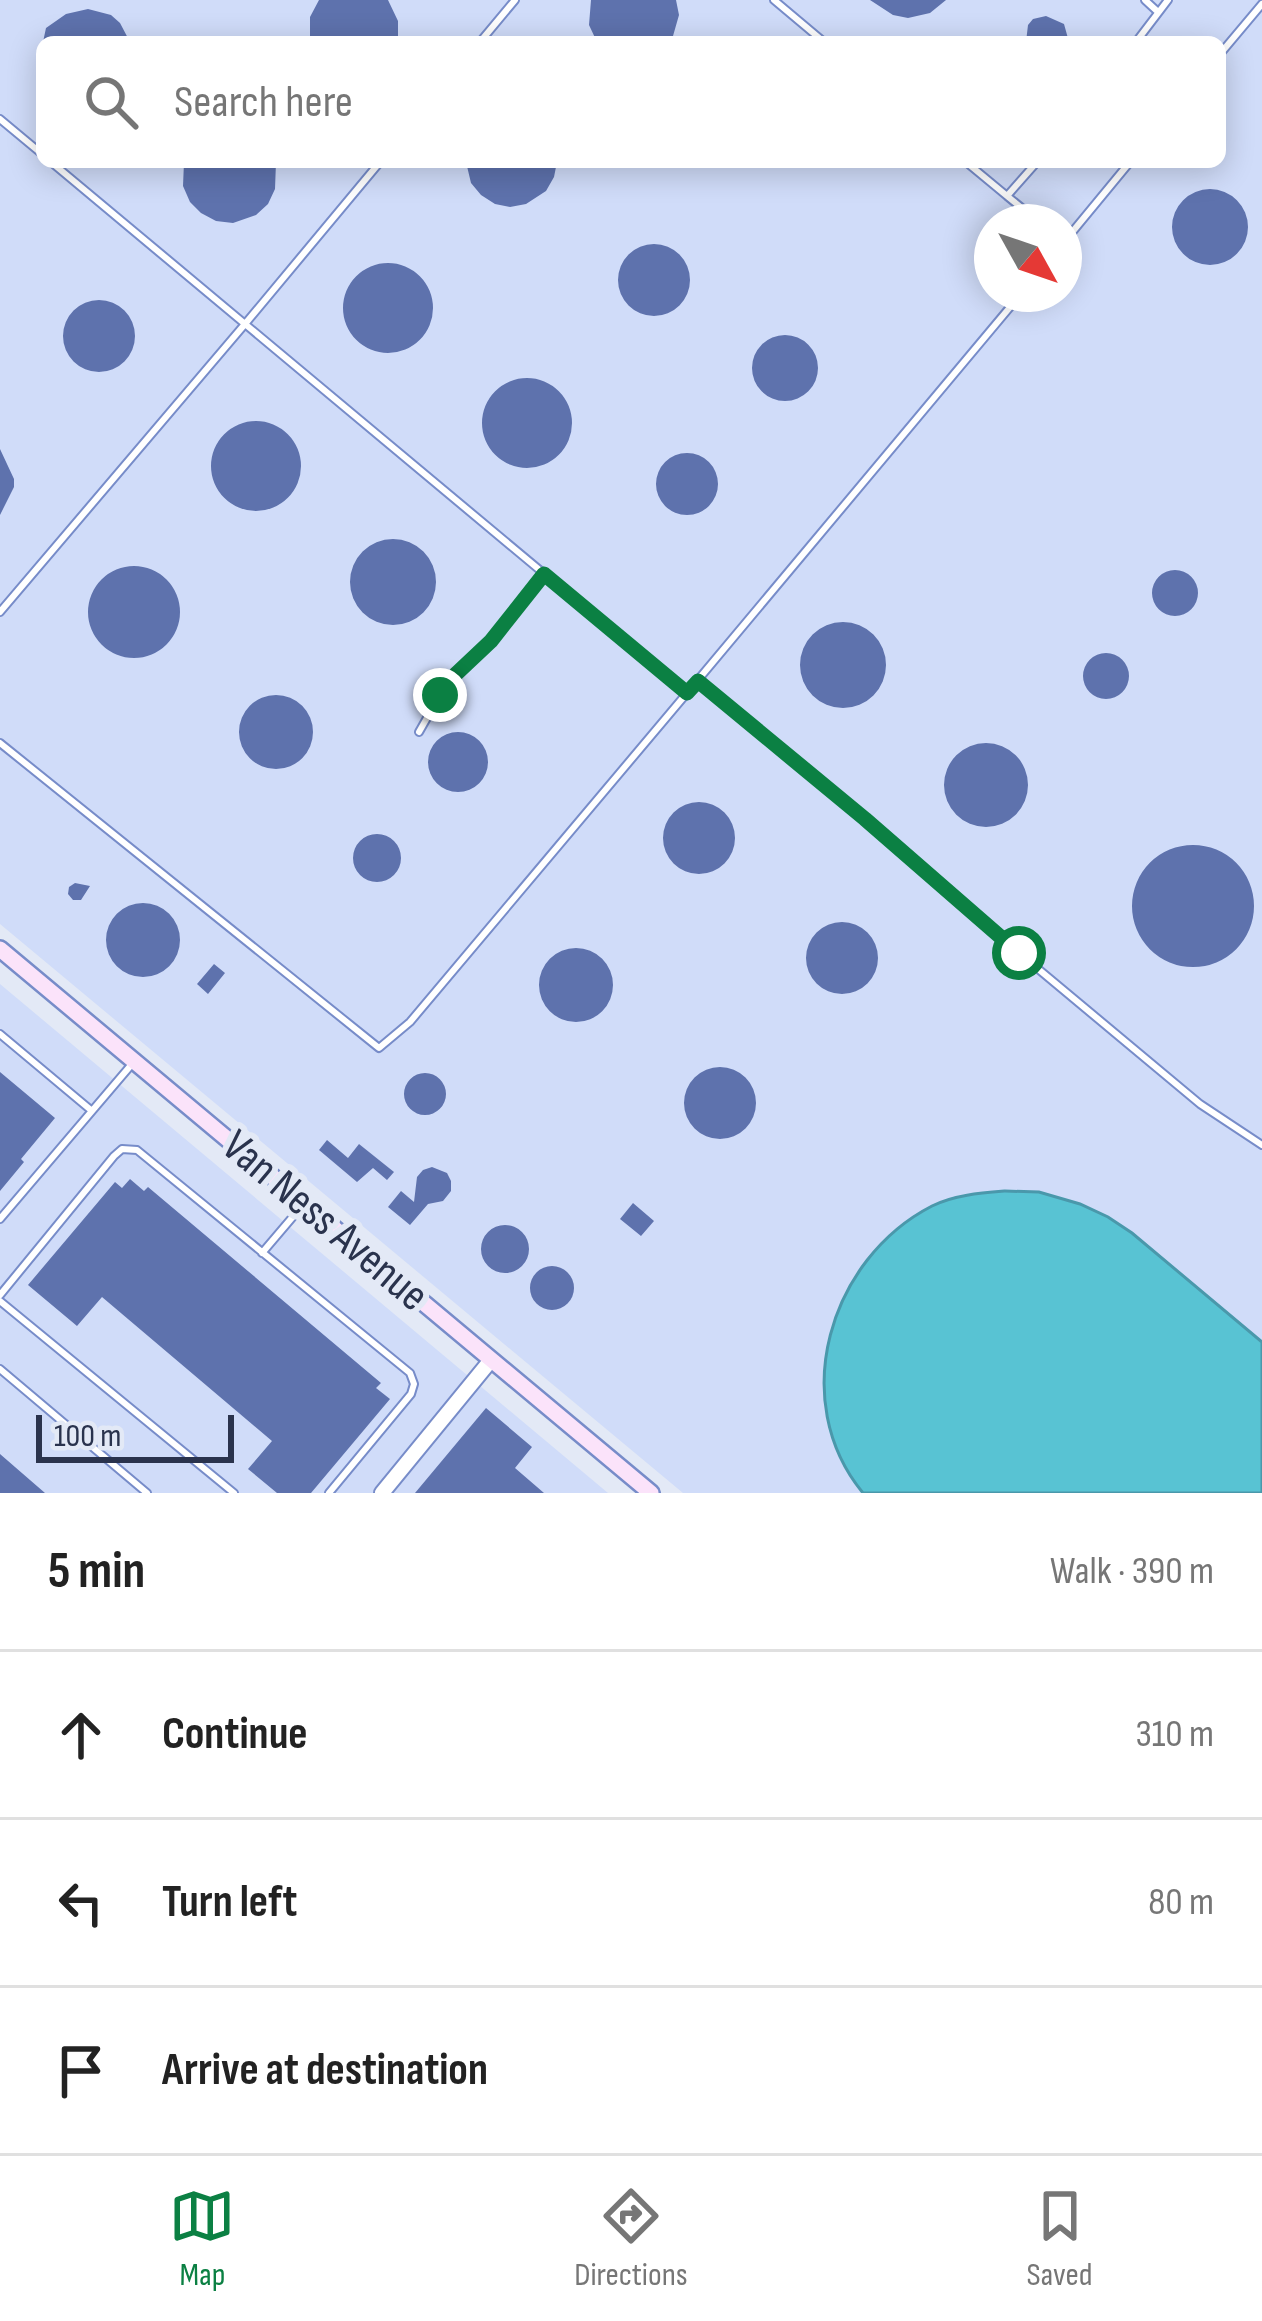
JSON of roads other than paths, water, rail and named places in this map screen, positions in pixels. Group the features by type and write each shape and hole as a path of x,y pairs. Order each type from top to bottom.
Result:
{"main road":[{"name":"Van Ness Avenue","path":"0,949 651,1493"}],"street":[{"path":"382,1493 491,1360"}],"lane":[{"path":"485,36 515,0"},
{"path":"774,0 817,36"},
{"path":"1145,0 1158,12"},
{"path":"1140,36 1168,0"},
{"path":"1226,47 1262,4"},
{"path":"0,119 36,149"},
{"path":"58,168 687,693"},
{"path":"0,611 375,168"},
{"path":"973,168 1016,204"},
{"path":"1006,196 1032,168"},
{"path":"1082,220 1125,168"},
{"path":"0,743 379,1048 410,1022 1006,312"},
{"path":"419,733 448,685 491,641 544,574"},
{"path":"698,681 1200,1104 1262,1145"},
{"path":"0,1034 92,1111"},
{"path":"0,1219 134,1061"},
{"path":"234,1493 0,1298 122,1149 137,1150 410,1373 411,1394 329,1493"},
{"path":"262,1253 304,1204"},
{"path":"0,1369 147,1493"}],"water":[{"path":"1005,1191 1039,1192 1108,1217 1262,1342 1262,1493 863,1493 840,1456 827,1417 824,1376 830,1335 845,1296 867,1260 896,1230 932,1206"}]}
